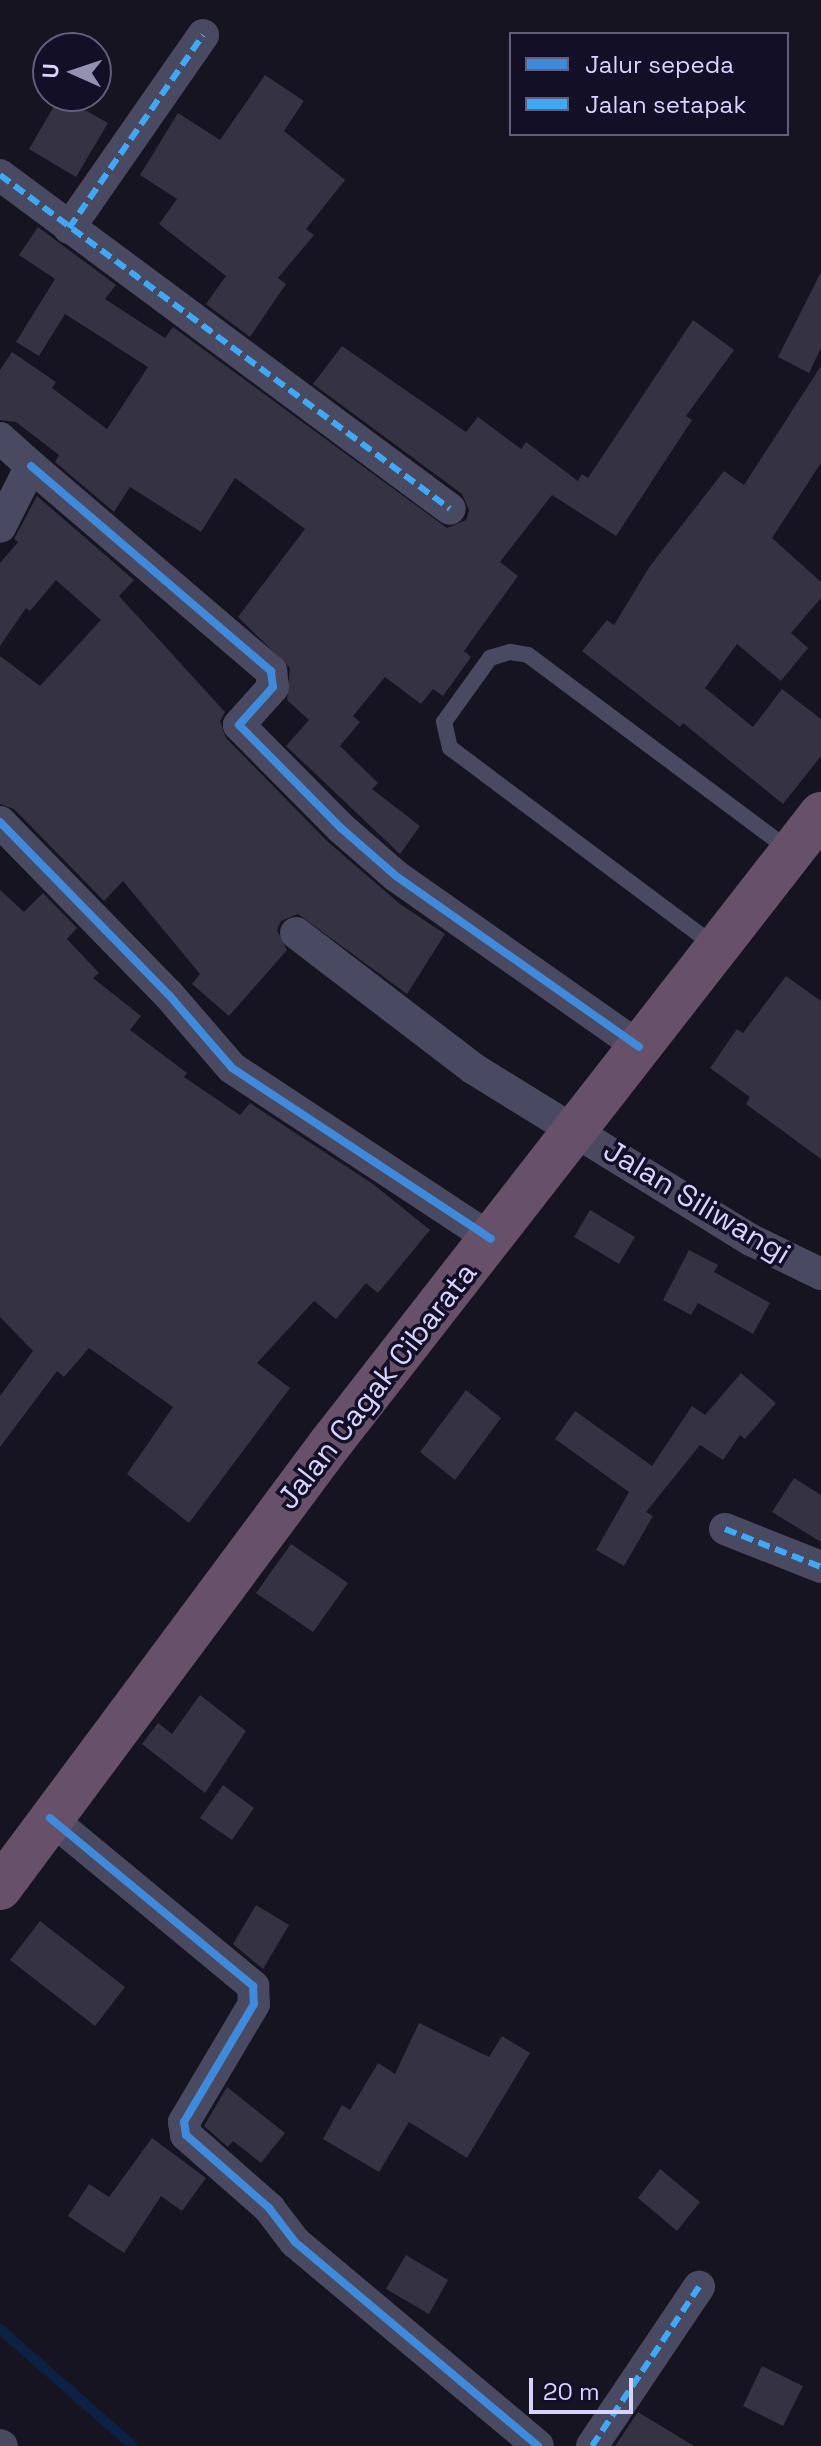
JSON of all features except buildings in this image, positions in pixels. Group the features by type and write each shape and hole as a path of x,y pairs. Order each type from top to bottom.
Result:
{"highway":[{"name":"Jalan Cagak Cibarata","path":"0,1888 574,1129 821,814"}],"street":[{"path":"69,228 203,35"},
{"path":"0,175 450,509"},
{"path":"0,438 271,671 273,687 239,725 341,828 396,876 639,1047"},
{"path":"0,527 31,466"},
{"path":"0,822 169,995 232,1068 491,1239"},
{"name":"Jalan Siliwangi","path":"296,933 474,1069 751,1240 821,1274"},
{"path":"725,1529 821,1567"},
{"path":"50,1818 253,1986 254,2004 184,2122 186,2135 269,2208 295,2242 538,2446"},
{"path":"592,2446 699,2287"}],"lane":[{"path":"717,947 450,748 444,722 490,658 510,652 528,655 793,852"}],"waterway":[{"path":"0,2329 133,2446"}],"marked path":[{"path":"69,228 203,35"},
{"path":"0,175 450,509"},
{"path":"725,1529 821,1567"},
{"path":"592,2446 699,2287"}],"cycle path":[{"path":"31,466 271,671 273,687 239,725 341,828 396,876 639,1047"},
{"path":"0,822 169,995 232,1068 491,1239"},
{"path":"50,1818 253,1986 254,2004 184,2122 186,2135 269,2208 295,2242 538,2446"}]}
